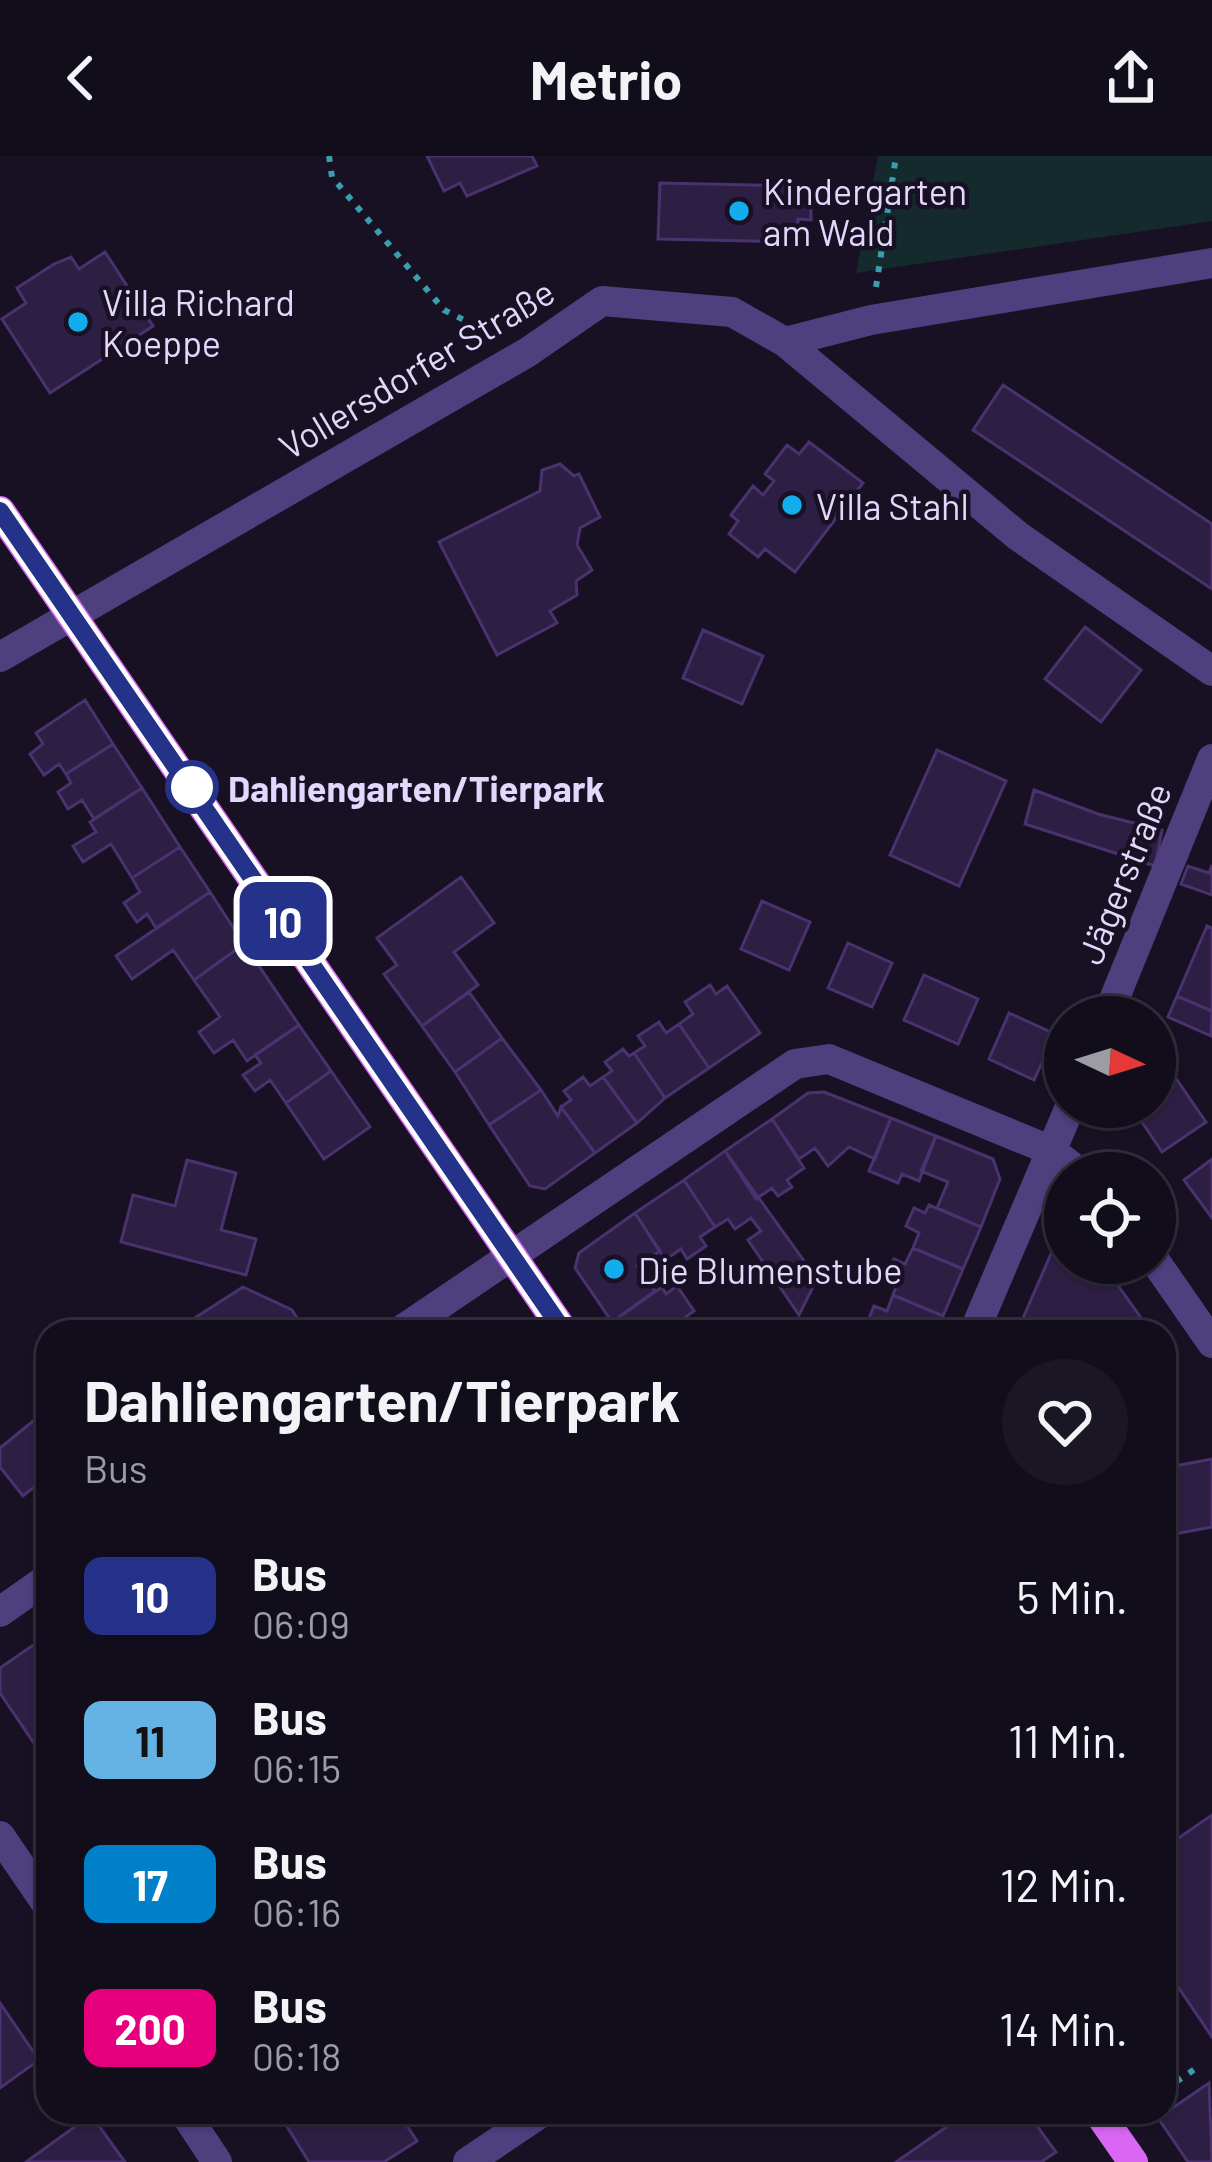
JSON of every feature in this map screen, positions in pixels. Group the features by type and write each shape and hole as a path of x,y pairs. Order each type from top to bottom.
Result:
{"main road":[{"path":"0,511 556,1320"},
{"path":"1106,2124 1132,2162"}],"street":[{"path":"785,342 871,320 1212,263"},
{"name":"Vollersdorfer Straße","path":"0,657 528,352 602,301 732,311 785,342 1018,536 1212,671"},
{"name":"Jägerstraße","path":"1116,996 1212,759"},
{"path":"416,1320 795,1064 829,1060 1052,1151"},
{"path":"979,1320 1061,1128"},
{"path":"1171,1284 1212,1343"},
{"path":"0,1612 36,1586"},
{"path":"0,1836 36,1888"},
{"path":"192,2124 217,2162"},
{"path":"468,2162 524,2124"}],"path":[{"path":"329,156 332,177 444,310 528,352"},
{"path":"871,320 896,156"},
{"path":"1176,2082 1195,2069"}],"green space":[{"path":"878,156 1212,156 1212,221 856,273"}],"building":[{"path":"427,156 532,156 537,166 467,196 460,183 444,191"},
{"path":"660,183 799,186 799,191 811,192 811,220 798,219 797,242 658,239"},
{"name":"Villa Richard Koeppe","path":"105,252 153,326 50,393 2,319 26,303 17,288 71,257 79,269"},
{"path":"1003,385 1212,524 1212,589 973,430"},
{"name":"Villa Stahl","path":"809,442 863,483 795,572 765,549 758,557 729,534 738,521 731,515 753,486 763,495 774,481 765,474 787,445 799,454"},
{"path":"560,464 574,476 579,474 600,517 580,528 577,545 592,570 576,581 577,595 550,611 557,623 497,655 439,542 540,491 542,470"},
{"path":"1085,627 1141,670 1101,722 1045,679"},
{"path":"703,630 763,656 742,704 683,678"},
{"path":"85,700 113,744 66,774 59,764 44,775 30,754 43,744 36,733"},
{"path":"113,744 142,788 94,819 82,800 68,809 58,792 71,783 66,774"},
{"path":"937,750 1006,781 959,886 890,855"},
{"path":"142,788 180,847 132,878 111,844 83,862 73,846 96,832 90,822"},
{"path":"1034,790 1098,814 1162,830 1155,866 1025,824"},
{"path":"180,847 210,892 156,928 147,914 137,922 124,903 140,892 132,878"},
{"path":"1212,865 1212,895 1181,884 1188,866 1209,873"},
{"path":"461,877 494,923 454,952 478,985 422,1026 384,974 397,965 377,938"},
{"path":"210,892 244,944 194,980 173,950 132,979 116,956"},
{"path":"762,901 810,922 789,970 741,949"},
{"path":"1207,926 1212,928 1212,1011 1177,996"},
{"path":"848,943 892,963 872,1007 828,988"},
{"path":"244,944 299,1025 247,1061 233,1040 214,1053 199,1032 220,1017 194,980"},
{"path":"924,975 978,999 958,1044 904,1020"},
{"path":"710,985 716,994 727,986 760,1033 709,1068 679,1024 693,1014 685,1002"},
{"path":"469,992 502,1038 455,1072 422,1026"},
{"path":"1176,998 1212,1011 1211,1036 1176,1021"},
{"path":"1009,1013 1044,1029 1044,1058 1034,1080 989,1059"},
{"path":"659,1022 666,1033 679,1024 709,1068 665,1098 634,1053 645,1046 638,1036"},
{"path":"299,1025 331,1071 286,1103 270,1080 255,1091 243,1075 261,1063 255,1055"},
{"path":"502,1038 541,1090 489,1125 455,1072"},
{"path":"623,1049 629,1056 634,1053 665,1098 637,1123 603,1077 612,1071 605,1062"},
{"path":"331,1071 370,1127 324,1159 286,1103"},
{"path":"583,1077 590,1086 603,1077 637,1123 595,1153 561,1107 571,1100 564,1091"},
{"path":"1176,1078 1206,1122 1162,1152 1146,1128 1176,1128"},
{"path":"541,1090 558,1116 561,1107 595,1153 545,1189 530,1186 489,1125"},
{"path":"824,1092 891,1118 875,1159 849,1147 828,1166 815,1148 799,1159 772,1119 808,1093"},
{"path":"891,1118 936,1136 919,1181 902,1174 898,1183 869,1171"},
{"path":"772,1119 804,1168 787,1180 792,1187 778,1196 772,1188 756,1199 725,1151"},
{"path":"936,1136 993,1159 1000,1179 981,1227 937,1208 948,1182 921,1171"},
{"path":"725,1151 817,1279 799,1315 748,1240 761,1231 751,1218 735,1229 728,1219 715,1227 684,1180"},
{"path":"1212,1159 1212,1218 1184,1180"},
{"path":"187,1160 236,1173 221,1230 256,1239 246,1275 121,1242 133,1195 175,1206"},
{"path":"684,1180 715,1227 700,1237 706,1246 687,1259 681,1249 665,1260 635,1213"},
{"path":"929,1205 981,1227 963,1269 913,1248 919,1233 906,1226 914,1208 925,1213"},
{"path":"635,1213 660,1251 637,1266 655,1291 611,1320 575,1268 579,1253"},
{"path":"913,1248 963,1269 943,1316 893,1295 897,1284 885,1279 894,1259 905,1264"},
{"path":"1044,1270 1044,1284 1117,1284 1142,1320 1022,1320"},
{"path":"677,1286 694,1311 682,1320 615,1320 662,1287 666,1294"},
{"path":"243,1287 292,1310 298,1320 192,1320"},
{"path":"893,1295 943,1316 941,1320 868,1320 874,1306 887,1311"},
{"path":"36,1419 36,1486 23,1496 0,1467 0,1448"},
{"path":"1212,1459 1212,1527 1176,1534 1176,1466"},
{"path":"36,1643 36,1746 0,1693 0,1668"},
{"path":"1212,1815 1212,2037 1176,1984 1176,1840"},
{"path":"0,2003 36,2062 0,2088"},
{"path":"1209,2083 1212,2162 1188,2162 1162,2124 1176,2124 1176,2106"},
{"path":"79,2124 98,2124 125,2162 26,2162"},
{"path":"406,2124 417,2141 384,2162 309,2162 286,2125"},
{"path":"951,2124 1036,2124 1056,2152 1041,2162 896,2162"}],"bus line":[{"name":"10","path":"0,511 556,1320"}],"place":[{"name":"Kindergarten am Wald","path":"739,211"},
{"name":"Villa Richard Koeppe","path":"78,322"},
{"name":"Villa Stahl","path":"792,505"},
{"name":"Dahliengarten/Tierpark","path":"192,787"},
{"name":"Die Blumenstube","path":"614,1269"}]}
